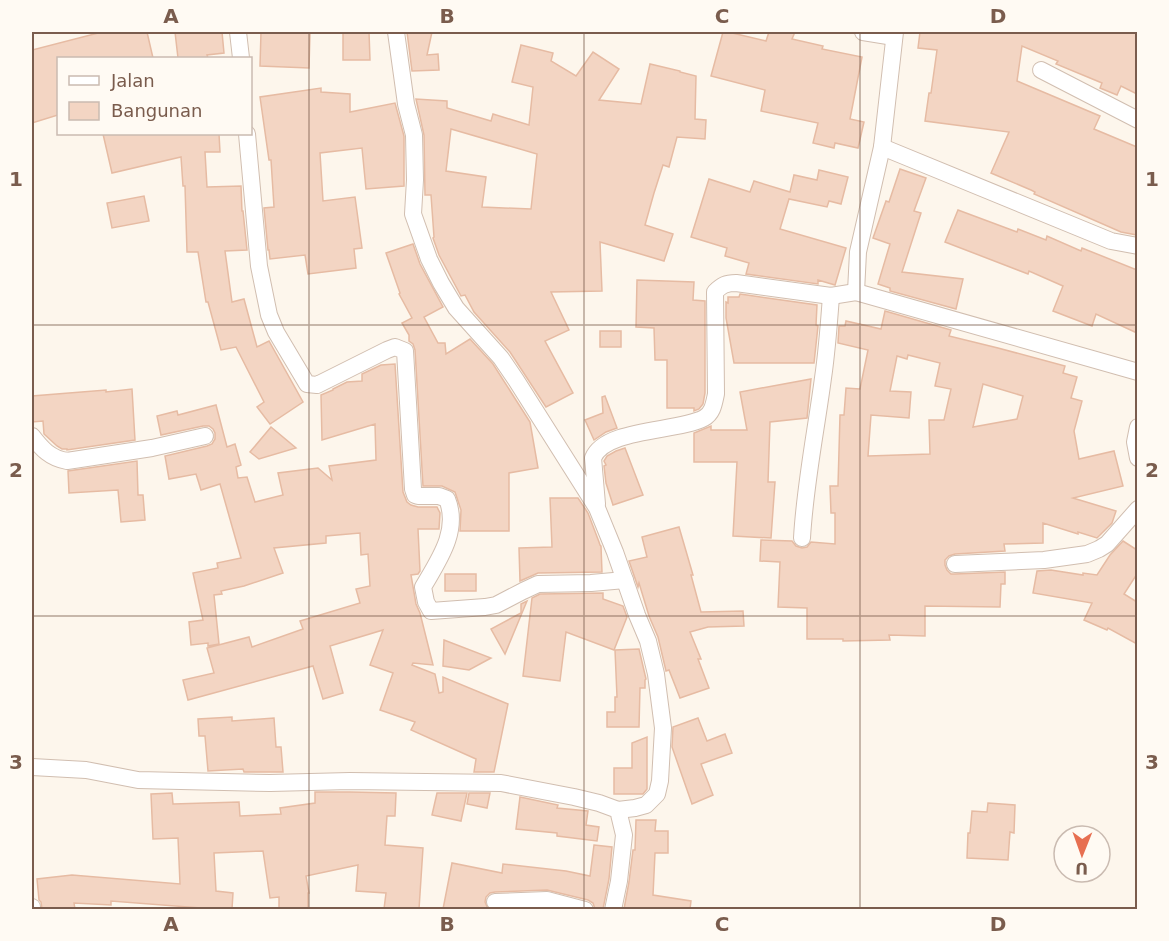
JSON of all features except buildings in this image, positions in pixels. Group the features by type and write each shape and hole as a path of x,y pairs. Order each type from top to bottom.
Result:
{"street":[{"path":"238,32 241,57"},
{"path":"32,767 86,770 138,780 270,783 350,781 501,783 574,797 618,810 646,805 657,794 660,781 663,728 656,675 648,641 597,508 501,358 456,308 429,259 412,214 415,180 414,135 406,104 396,32"},
{"path":"856,292 858,252 882,147 894,34 863,32"},
{"path":"1041,70 1137,120"},
{"path":"247,135 259,266 269,315 276,332 307,384 318,385 395,347 405,351 413,489 418,496 439,496 447,500 450,505 452,526 446,544 423,587 426,602 431,611 496,605 538,585 625,580"},
{"path":"882,147 1111,241 1137,246"},
{"path":"597,508 593,458 596,451 605,444 636,434 705,418 713,408 716,394 715,292 728,283 831,296 856,292 1137,372"},
{"path":"802,537 804,508 824,376 831,296"},
{"path":"1137,427 1135,442 1137,458"},
{"path":"32,436 46,453 56,459 67,461 152,448 205,436"},
{"path":"956,564 1044,560 1087,554 1107,544 1137,509"},
{"path":"614,909 620,881 624,835 618,810"},
{"path":"495,902 547,900 585,909"}]}
